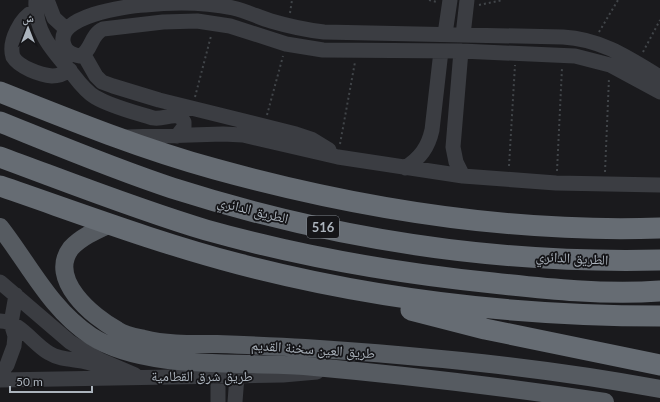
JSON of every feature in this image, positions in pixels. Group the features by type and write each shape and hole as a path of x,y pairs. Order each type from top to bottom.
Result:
{"highway":[{"name":"الطريق الدائري","path":"0,92 120,137 214,169 363,204 456,218 556,228 660,228"},
{"name":"الطريق الدائري","path":"0,122 171,188 239,208 339,231 442,250 556,258 660,260"},
{"name":"516","path":"0,157 126,204 204,229 273,248 340,263 436,278 534,288 637,292 660,291"},
{"path":"0,186 110,224 238,264 319,283 389,304 485,329 660,365"},
{"path":"319,283 456,305 524,312 601,316 660,316"}],"main road":[{"name":"طريق العين سخنة القديم","path":"110,224 84,238 71,248 66,264 68,286 83,304 118,331 145,340 178,344 267,345 444,359 532,369 660,389"},
{"name":"طريق العين سخنة القديم","path":"0,227 42,287 66,315 92,336 110,345 151,357 175,361 259,363 332,369 451,381 605,402"}],"street":[{"path":"47,0 54,18 66,29"},
{"path":"445,34 450,0"},
{"path":"660,77 615,49 594,41 563,37 324,32 287,26 234,9 180,3 143,5 110,10 83,19 66,29 63,36 66,48 76,56 84,54 96,34 103,30 163,22 214,23 230,26 286,44 323,50 461,51 562,55 586,58 610,65 660,92"},
{"path":"463,35 466,4"},
{"path":"36,5 38,26 42,35 73,75 94,96 106,102 153,118 160,119 173,115 181,117 185,125 177,136"},
{"path":"36,5 19,26 12,46 13,57 21,64 47,75 73,75 92,71"},
{"path":"405,168 423,152 429,142 432,130 441,51"},
{"path":"461,51 453,147 456,162 463,176"},
{"path":"84,54 92,71 102,82 112,86 311,139 338,157"},
{"path":"120,137 243,135 338,157 463,176 556,183 660,185"},
{"path":"0,374 7,365 14,346 15,336 6,322 6,290"},
{"path":"6,290 70,342 100,360 139,377"},
{"path":"6,322 54,356 65,360 93,363 112,377"},
{"name":"طريق شرق القطامية","path":"0,380 112,377 218,377 299,374 332,369"},
{"path":"236,402 237,376"},
{"path":"218,377 218,402"}],"path":[{"path":"466,4 487,4 503,0"},
{"path":"594,41 618,0"},
{"path":"637,63 660,20"},
{"path":"193,108 214,23"},
{"path":"264,126 286,44"},
{"path":"338,157 358,50"},
{"path":"508,180 516,54"},
{"path":"556,183 562,55"},
{"path":"604,185 610,65"}]}
